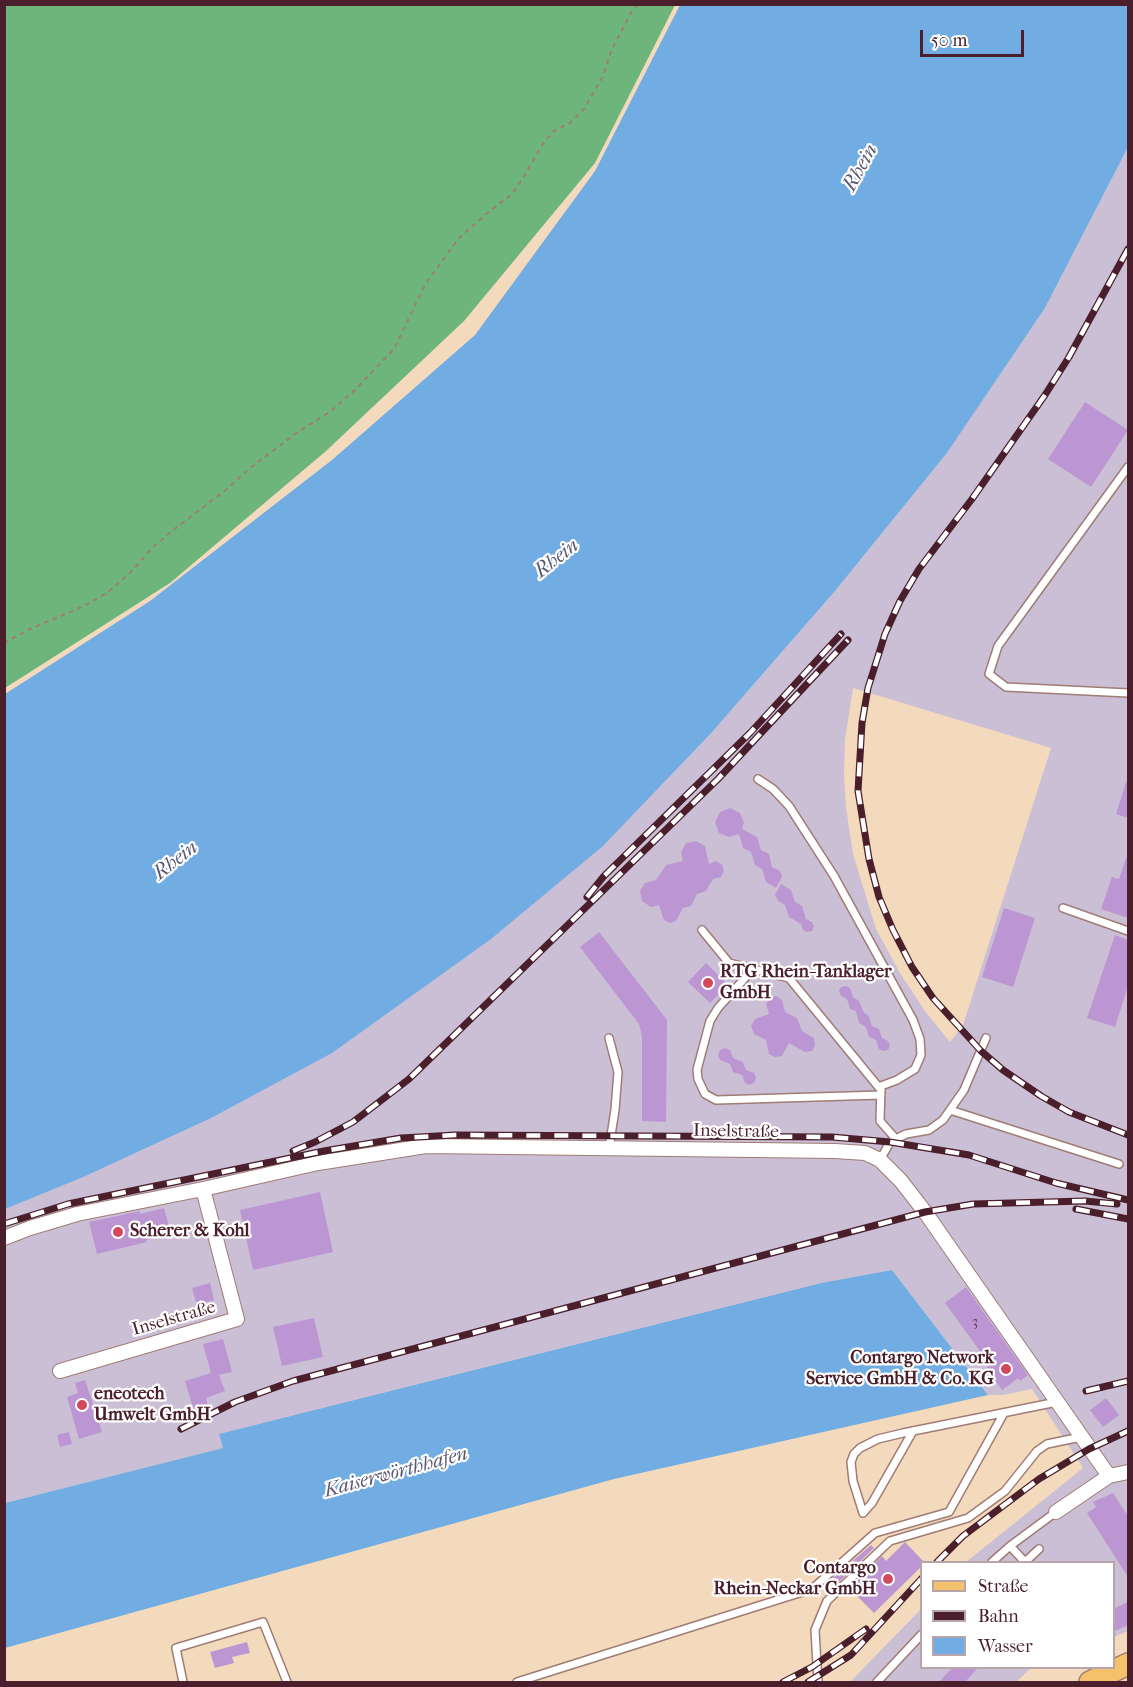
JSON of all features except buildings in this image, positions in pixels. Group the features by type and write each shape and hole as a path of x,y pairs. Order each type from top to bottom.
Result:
{"main road":[{"path":"1090,1683 1128,1664"},
{"path":"1123,1683 1128,1680"}],"street":[{"name":"Inselstraße","path":"4,1238 77,1214 318,1163 426,1146 865,1153 880,1160 901,1181 925,1212 1108,1476"},
{"name":"Inselstraße","path":"60,1371 237,1319 203,1189"},
{"path":"1056,1512 1108,1476 1128,1472"}],"lane":[{"path":"1128,467 998,646 988,674 1006,687 1128,693"},
{"path":"758,779 773,789 789,806 834,876 913,1020 921,1039 921,1055 915,1069 881,1086 880,1121 896,1139"},
{"path":"1063,909 1128,931"},
{"path":"702,930 729,963 789,978 881,1092"},
{"path":"753,969 718,1008 710,1021 697,1070 698,1079 705,1094 716,1100 881,1092"},
{"path":"609,1038 618,1072 609,1148"},
{"path":"880,1160 890,1142 906,1134 929,1130 943,1120 964,1090 987,1038"},
{"path":"950,1110 1119,1164"},
{"path":"913,1431 872,1503 863,1513 853,1481 851,1462 860,1448 868,1443 913,1431 1057,1402"},
{"path":"517,1683 602,1654 812,1589 874,1533 949,1512 1004,1413"},
{"path":"818,1683 816,1630 827,1601 890,1542 968,1518 1005,1491 1037,1451 1047,1444 1081,1437"},
{"path":"994,1561 1010,1546 1056,1512"},
{"path":"1010,1546 1024,1561"},
{"path":"1026,1561 1039,1549"},
{"path":"183,1683 176,1648 263,1622 287,1683"},
{"path":"877,1683 920,1635"}],"path":[{"path":"4,643 30,628 82,607 107,593 172,531 228,489 250,468 298,432 330,412 356,389 394,349 425,285 458,239 484,214 512,194 544,142 554,131 570,123 584,109 603,76 612,49 638,4"}],"shaded area":[{"path":"1128,147 1128,1631 1115,1637 1115,1561 967,1561 1083,1468 1032,1389 1003,1395 988,1395 892,1270 821,1283 220,1434 223,1448 5,1503 4,1209 81,1178 713,731 835,591 947,453 1045,308","holes":["853,688 1051,748 963,1025 950,1042 925,1011 900,973 876,929 853,854 846,807 845,740"]},
{"path":"920,1610 920,1669 1030,1669 1016,1682 850,1682"}],"green space":[{"path":"5,4 675,5 595,163 464,321 326,451 170,583 5,688"}],"water":[{"name":"Rhein","path":"680,5 1128,5 1128,147 1045,308 947,453 835,591 713,731 603,846 491,939 332,1053 211,1118 81,1178 5,1209 5,694 150,601 332,460 475,335 595,171"},
{"name":"Kaiserwörthhafen","path":"892,1270 988,1395 614,1479 5,1648 5,1503 223,1448 219,1434 821,1283"}],"railway":[{"path":"1128,249 1069,357 1045,395 972,499 919,569 900,601 885,634 868,688 862,723 858,791 869,859 879,897 912,967 933,998 981,1051 1003,1070 1069,1112 1128,1135"},
{"path":"587,897 604,876 750,733 841,634"},
{"path":"293,1151 353,1122 409,1079 718,779 848,640"},
{"path":"4,1224 68,1204 324,1151 401,1138 455,1135 832,1137 890,1142 969,1155 1056,1183 1128,1200"},
{"path":"181,1429 235,1402 293,1381 925,1212 973,1204 1085,1201 1117,1204"},
{"path":"1076,1209 1128,1219"},
{"path":"1086,1391 1128,1381"},
{"path":"938,1561 963,1536 1039,1479 1089,1449 1128,1431"},
{"path":"808,1682 851,1655 920,1580"},
{"path":"783,1682 812,1667 866,1629"}],"place":[{"name":"RTG Rhein-Tanklager GmbH","path":"708,983"},
{"name":"Scherer & Kohl","path":"118,1232"},
{"name":"Contargo Network Service GmbH & Co. KG","path":"1006,1369"},
{"name":"eneotech Umwelt GmbH","path":"82,1405"},
{"name":"Contargo Rhein-Neckar GmbH","path":"888,1579"}]}
